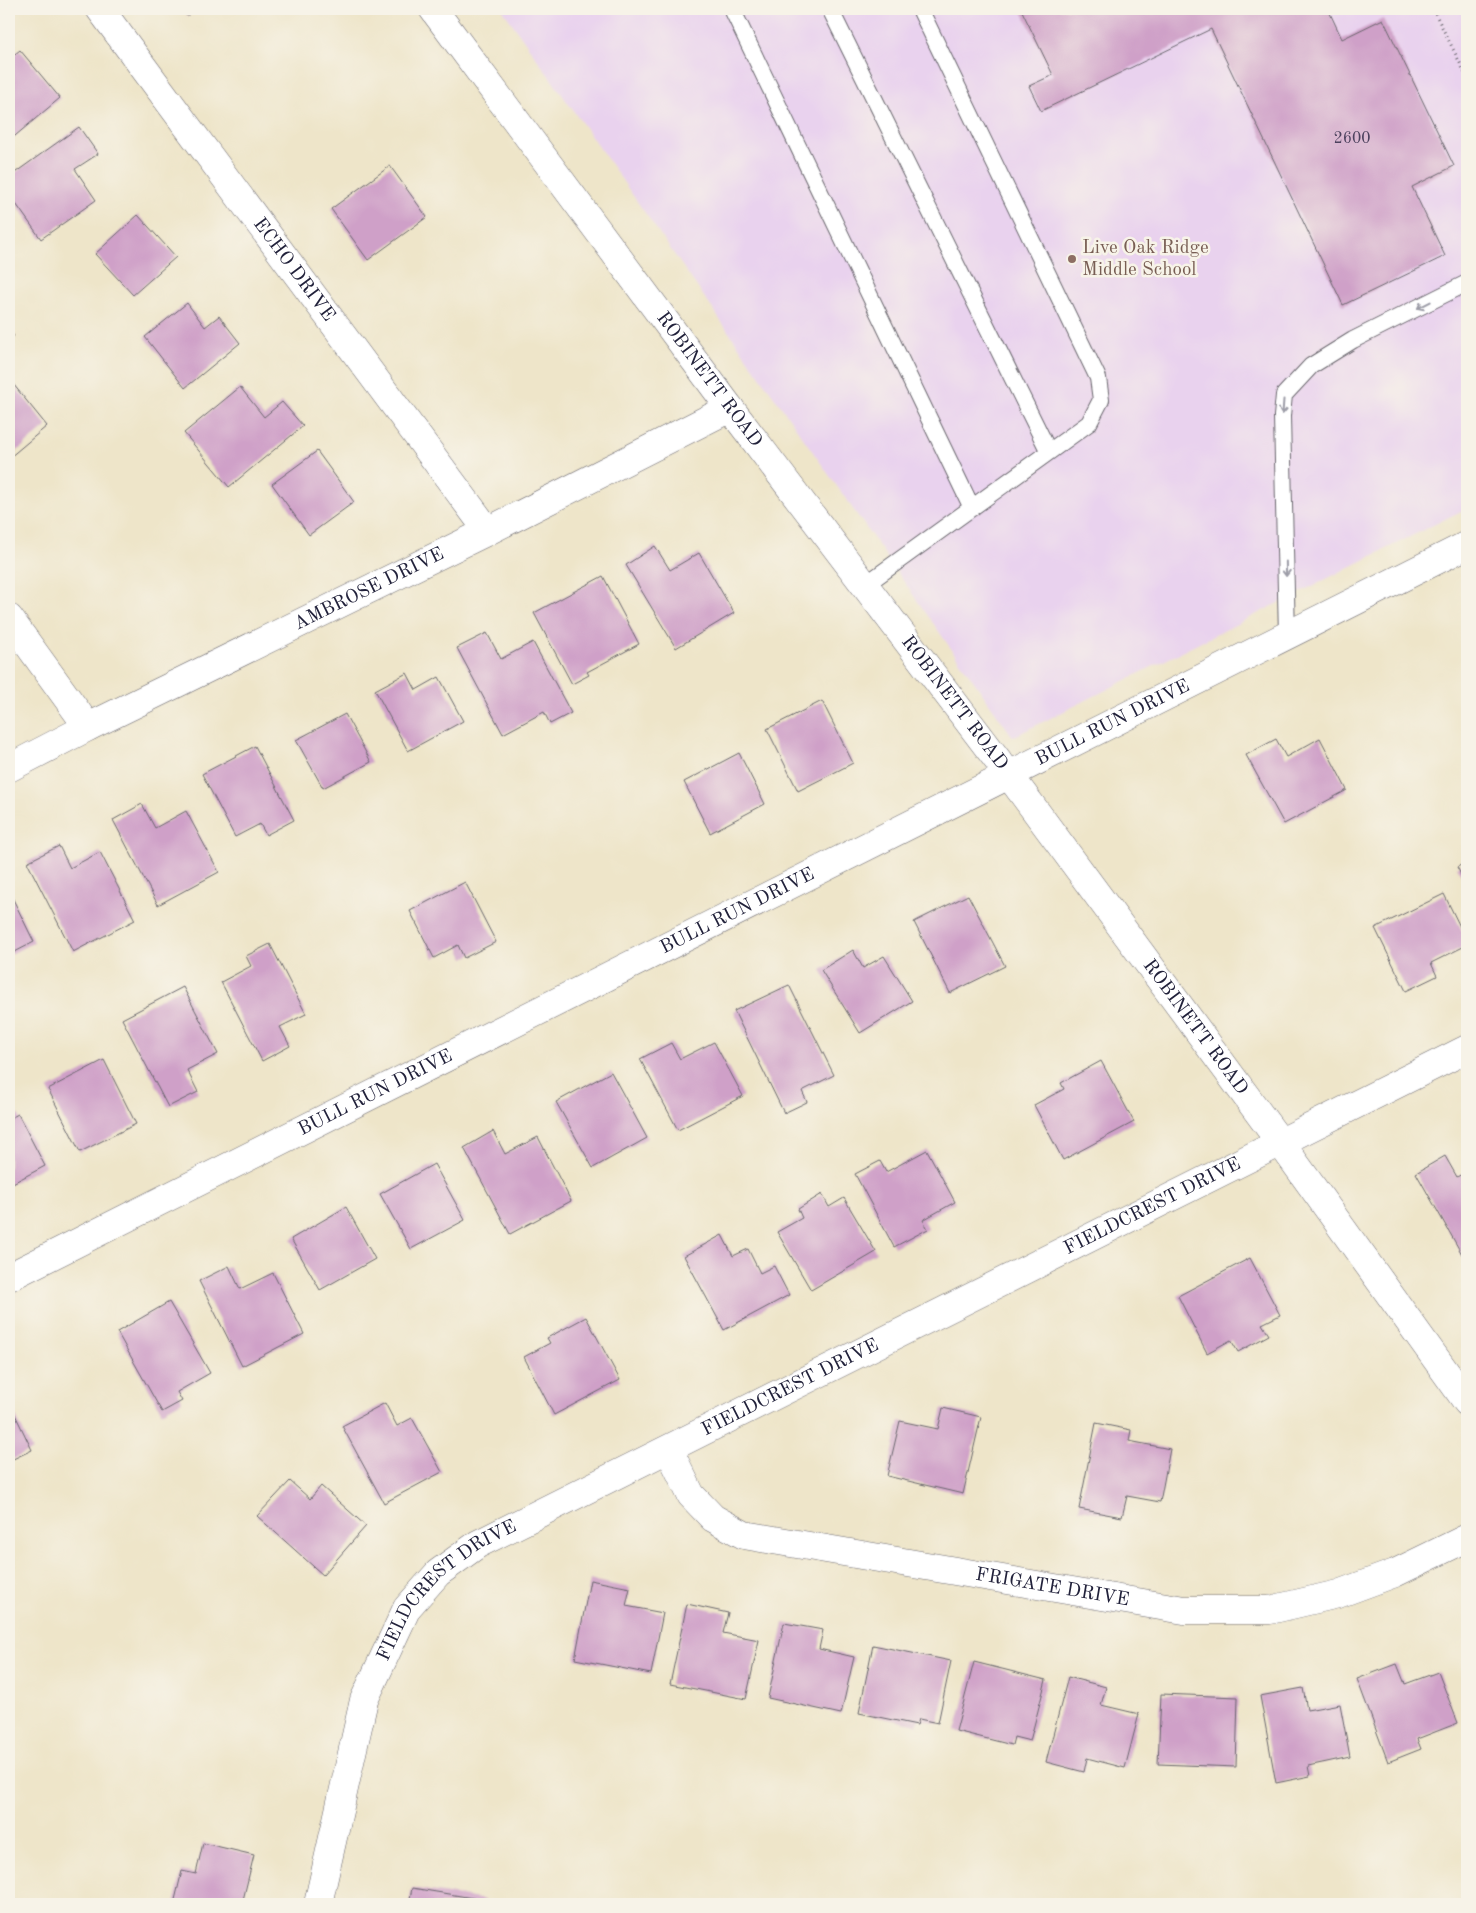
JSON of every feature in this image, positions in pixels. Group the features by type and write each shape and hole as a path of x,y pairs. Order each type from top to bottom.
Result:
{"street":[{"name":"ECHO DRIVE","path":"100,9 488,531"},
{"name":"ROBINETT ROAD","path":"433,9 730,408 1009,775 1280,1142 1467,1402"},
{"name":"AMBROSE DRIVE","path":"9,768 88,727 488,531 730,408"},
{"name":"BULL RUN DRIVE","path":"9,1277 1467,546"},
{"path":"9,618 88,727"},
{"name":"FIELDCREST DRIVE","path":"318,1904 364,1700 407,1608 438,1573 478,1544 1467,1049"},
{"name":"FRIGATE DRIVE","path":"669,1450 691,1495 713,1518 744,1536 1184,1610 1270,1610 1338,1594 1395,1573 1467,1538"}],"lane":[{"path":"732,9 972,508"},
{"path":"830,9 1049,452"},
{"path":"865,585 1089,423 1101,400 1098,378 920,9"},
{"path":"1287,636 1282,416 1284,394 1311,366 1344,345 1467,283"}],"path":[{"path":"1433,9 1467,77"}],"shaded area":[{"name":"Live Oak Ridge Middle School","path":"502,9 1467,9 1467,508 1013,737"}],"building":[{"path":"181,9 196,9 187,16"},
{"path":"1021,9 1328,9 1342,39 1383,19 1454,166 1412,187 1445,256 1343,305 1211,29 1041,111 1029,86 1053,75"},
{"path":"20,50 60,98 9,141 9,59"},
{"path":"79,127 98,154 75,169 96,200 41,239 9,194 9,177"},
{"path":"390,166 427,217 368,260 331,209"},
{"path":"138,215 176,257 133,295 95,254"},
{"path":"187,303 205,327 219,316 240,343 185,388 145,337"},
{"path":"9,330 14,336 9,340"},
{"path":"9,379 47,426 9,458"},
{"path":"240,387 264,417 282,402 303,426 229,487 184,433"},
{"path":"317,451 354,502 309,535 272,484"},
{"path":"655,546 670,570 699,553 734,613 676,648 626,565"},
{"path":"603,576 639,644 587,672 589,675 572,684 534,613"},
{"path":"487,633 501,659 533,642 571,713 550,724 544,712 503,734 457,648"},
{"path":"407,673 416,690 439,677 463,721 408,751 375,690"},
{"path":"822,701 853,763 798,791 767,729"},
{"path":"345,714 371,762 323,788 296,740"},
{"path":"1320,738 1347,790 1284,824 1246,755 1276,739 1286,757"},
{"path":"255,746 294,820 266,835 260,824 235,837 202,774"},
{"path":"739,753 765,804 710,833 684,782"},
{"path":"142,804 155,828 186,811 219,872 158,905 113,820"},
{"path":"59,846 70,868 100,852 135,920 73,952 27,862"},
{"path":"1467,862 1467,886 1457,867"},
{"path":"465,882 496,942 464,958 458,945 434,958 410,911"},
{"path":"9,891 34,942 9,955"},
{"path":"1444,894 1467,941 1467,945 1431,963 1437,976 1406,991 1375,928"},
{"path":"968,895 1005,966 950,993 914,922"},
{"path":"270,944 306,1014 280,1027 290,1046 262,1061 221,982 251,966 246,956"},
{"path":"853,950 863,968 884,956 912,1001 860,1033 821,970"},
{"path":"789,985 834,1075 802,1091 807,1102 784,1113 734,1011"},
{"path":"183,987 218,1054 187,1070 198,1092 168,1107 122,1019"},
{"path":"714,1042 743,1096 678,1130 640,1059 671,1043 680,1059"},
{"path":"104,1060 136,1124 80,1152 48,1089"},
{"path":"1101,1061 1134,1122 1063,1160 1034,1105 1064,1089 1061,1083"},
{"path":"611,1072 647,1138 593,1168 556,1102"},
{"path":"18,1114 45,1166 9,1185 9,1119"},
{"path":"493,1131 505,1154 538,1137 571,1201 510,1234 464,1148"},
{"path":"927,1150 955,1202 923,1220 928,1229 894,1247 855,1174 880,1161 886,1172"},
{"path":"1445,1156 1457,1177 1467,1171 1467,1253 1463,1256 1416,1173"},
{"path":"434,1164 465,1220 411,1249 380,1194"},
{"path":"822,1194 829,1207 844,1198 876,1252 811,1290 777,1232 802,1218 798,1209"},
{"path":"346,1207 375,1259 320,1290 291,1239"},
{"path":"722,1235 733,1256 748,1249 760,1273 774,1266 789,1295 724,1330 684,1256"},
{"path":"1250,1258 1280,1315 1262,1324 1269,1335 1238,1352 1231,1340 1207,1353 1178,1296"},
{"path":"229,1266 240,1289 273,1273 304,1334 242,1366 199,1281"},
{"path":"169,1302 210,1373 177,1392 182,1401 162,1412 117,1332"},
{"path":"586,1317 620,1380 554,1415 524,1357 550,1343 547,1338"},
{"path":"9,1402 32,1450 9,1461"},
{"path":"385,1403 397,1426 412,1418 442,1472 384,1503 342,1426"},
{"path":"943,1408 981,1417 963,1494 887,1476 900,1421 938,1429"},
{"path":"1096,1423 1131,1430 1129,1441 1170,1449 1160,1502 1127,1496 1122,1517 1079,1509"},
{"path":"290,1481 310,1499 321,1486 366,1526 323,1575 257,1516"},
{"path":"590,1580 630,1588 626,1606 663,1613 651,1674 575,1659"},
{"path":"687,1604 728,1613 723,1633 759,1640 746,1699 670,1684"},
{"path":"784,1623 823,1630 819,1649 854,1657 841,1714 768,1698"},
{"path":"873,1645 951,1661 938,1723 919,1719 917,1725 859,1713"},
{"path":"974,1662 1046,1680 1030,1741 1014,1737 1012,1745 956,1731"},
{"path":"1397,1664 1405,1684 1438,1672 1458,1723 1417,1739 1421,1749 1388,1762 1357,1679"},
{"path":"1068,1677 1106,1687 1101,1705 1139,1714 1125,1768 1087,1758 1084,1772 1046,1762"},
{"path":"1303,1688 1307,1710 1340,1704 1350,1757 1308,1766 1310,1776 1276,1783 1260,1696"},
{"path":"1161,1694 1238,1697 1236,1767 1158,1764"},
{"path":"203,1843 254,1855 242,1904 174,1904 182,1871 196,1874"},
{"path":"412,1888 485,1900 484,1904 409,1904"}],"place":[{"name":"Live Oak Ridge Middle School","path":"1072,259"}]}
